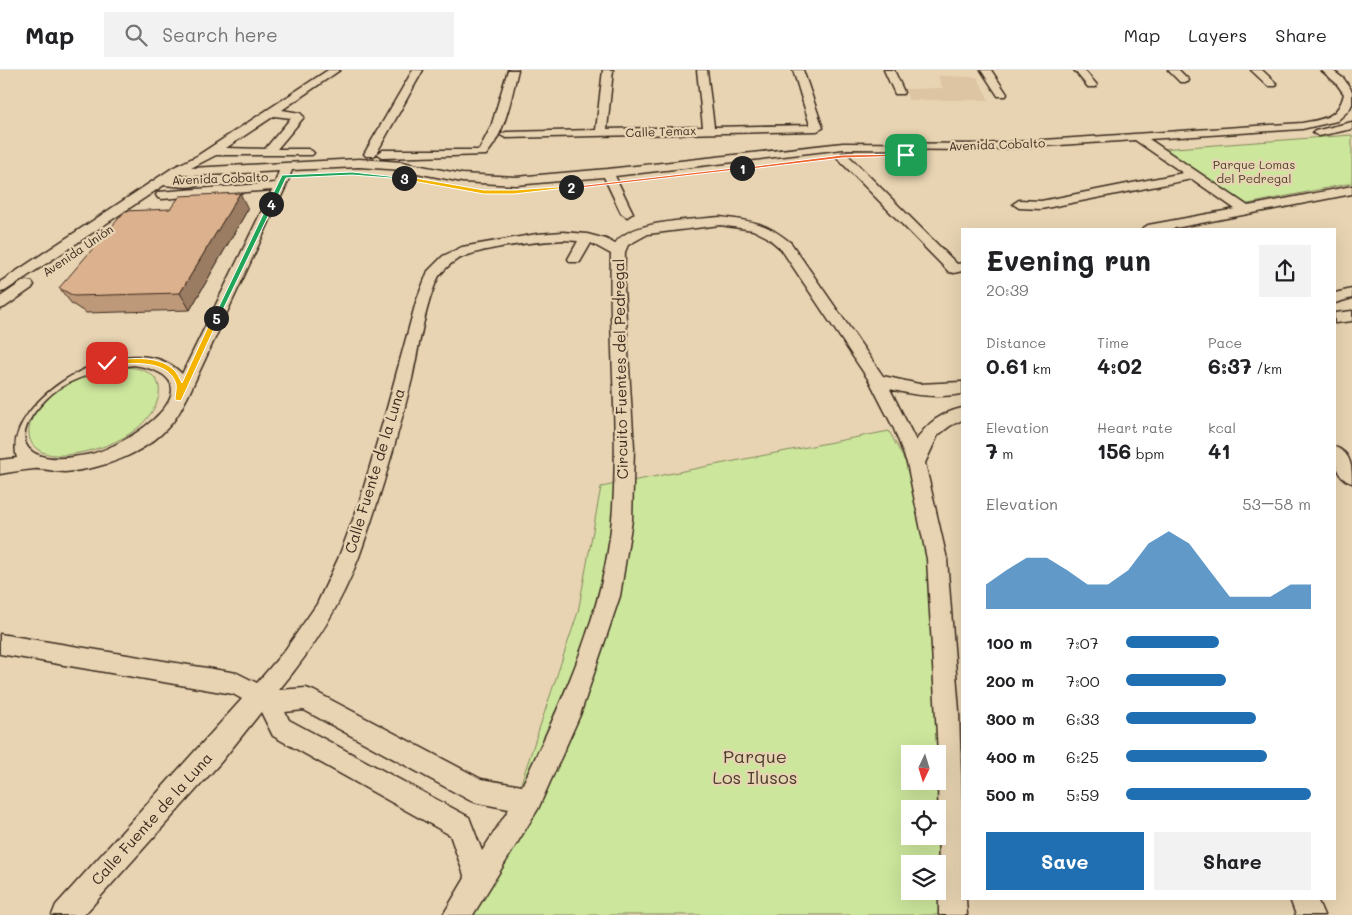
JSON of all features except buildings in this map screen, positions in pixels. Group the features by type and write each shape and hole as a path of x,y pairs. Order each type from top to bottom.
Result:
{"street":[{"name":"Avenida Unión","path":"0,304 162,195 178,176 207,155 335,70"},
{"path":"370,154 418,70"},
{"path":"207,155 267,153 482,153 486,150 493,136 513,70"},
{"path":"601,134 608,70"},
{"path":"702,70 710,130"},
{"name":"Calle Temax","path":"506,135 817,128 798,70"},
{"path":"890,70 899,92"},
{"path":"986,70 1002,94"},
{"path":"1079,70 1092,85"},
{"path":"1174,70 1184,80"},
{"path":"1256,70 1272,84"},
{"path":"1326,70 1340,81 1349,94 1347,106 1336,118 1352,124"},
{"path":"267,153 298,117 296,114 272,112"},
{"name":"Avenida Cobalto","path":"611,178 842,156 906,155 959,159 1302,126 1336,118"},
{"name":"Avenida Cobalto","path":"178,176 284,176 352,173 393,175 484,192 553,189 611,178 843,146 983,147 1144,142 1314,133 1341,130 1352,124"},
{"path":"1144,142 1244,209"},
{"name":"Avenida Unión","path":"0,288 162,181 193,172 207,155"},
{"path":"842,156 954,268 961,267"},
{"name":"Avenida Cobalto","path":"193,172 284,176"},
{"path":"1019,204 1041,205 1194,175"},
{"path":"162,195 284,176"},
{"path":"0,467 36,462 56,465 73,464 108,457 133,445 154,431 170,415 284,176"},
{"path":"611,178 627,213"},
{"path":"1153,228 1244,209 1352,190"},
{"name":"Circuito Fuentes del Pedregal","path":"457,915 529,800 568,715 610,596 622,520 625,448 617,288 618,252 622,243 630,236 645,230 720,221 756,226 772,234 786,246 877,380 903,429 916,463 937,559 947,711 953,915"},
{"name":"Calle Fuente de la Luna","path":"66,915 264,699 326,610 348,559 370,495 396,408 423,302 433,274 448,259 467,250 537,238 563,236 586,238 602,242 618,252"},
{"path":"575,259 586,238"},
{"path":"1336,298 1352,293"},
{"path":"1336,318 1352,316"},
{"path":"36,462 19,451 14,436 19,419 33,400 54,384 80,372 107,363 133,360 155,363 171,371 179,384 178,400"},
{"path":"877,380 919,391 936,392 961,388"},
{"path":"916,463 922,444 933,429 944,420 961,414"},
{"path":"1336,455 1352,476"},
{"path":"0,644 237,684 264,699 306,699 478,791 529,800"},
{"path":"264,699 281,728 460,826 479,880"},
{"path":"1304,900 1310,915"}],"shaded area":[{"path":"938,76 977,77 989,100 908,100 906,89 943,88"}],"green space":[{"name":"Parque Lomas del Pedregal","path":"1352,135 1352,183 1243,205 1161,149"},
{"path":"127,367 140,369 152,375 158,382 158,399 149,416 142,424 122,438 109,444 75,454 51,455 34,447 29,433 32,417 36,409 54,390 84,375 106,369"},
{"name":"Parque Los Ilusos","path":"889,431 907,465 936,559 945,745 901,745 901,790 946,790 946,768 953,915 453,915 520,786 578,612 601,487"}],"route":[{"path":"107,363 133,360 155,363 171,371 179,384 178,400 284,176 352,173 393,175 484,192 514,192 652,179 842,156 906,155"}]}
